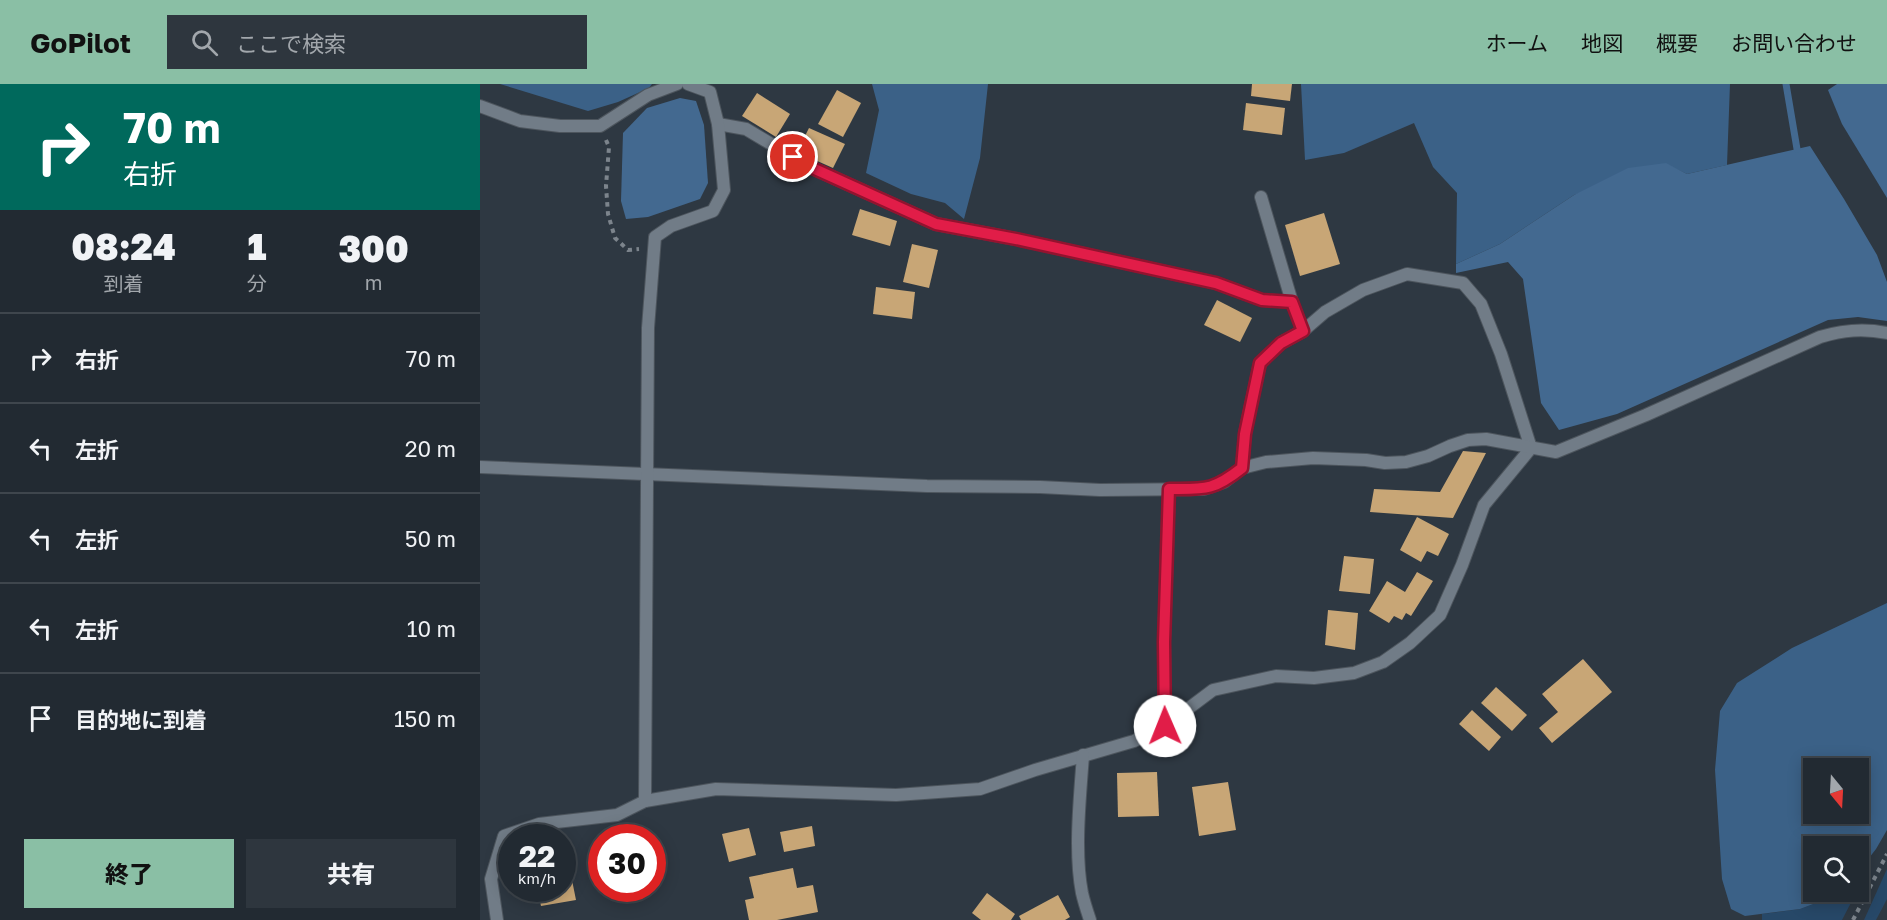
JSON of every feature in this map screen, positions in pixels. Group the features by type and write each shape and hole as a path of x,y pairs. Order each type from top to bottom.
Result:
{"street":[{"path":"480,106 520,121 560,126 600,126 648,95 677,84"},
{"path":"645,801 648,328 655,237 671,226 713,211 724,190 718,124 710,92 688,84"},
{"path":"718,124 746,129 808,166 936,224 1016,239 1216,283 1262,300 1292,302"},
{"path":"1261,197 1292,302 1303,331"},
{"path":"1242,468 1245,434 1260,363 1281,343 1303,331 1325,312 1363,290 1407,274 1463,283 1481,304 1501,354 1531,448"},
{"path":"480,467 927,486 1100,490 1204,489 1224,482 1242,468 1266,462 1312,458 1406,462 1468,440 1486,439 1556,452 1646,415 1820,337 1840,331 1859,329 1887,333"},
{"path":"497,920 491,879 504,836 539,824 616,815 645,801 716,789 896,795 980,789 1083,755 1134,741 1165,726 1213,690 1276,676 1314,678 1354,673 1383,662 1440,615 1484,505 1531,448"},
{"path":"1165,726 1164,642 1169,489"},
{"path":"1083,755 1079,807 1079,853 1082,892 1090,920"}],"path":[{"path":"600,126 609,147 606,186 608,214 615,238 628,250 654,247"},
{"path":"1853,920 1887,854"}],"shaded area":[{"path":"500,84 652,84 649,88 618,102 588,111"},
{"path":"872,84 988,84 980,158 964,219 945,203 911,194 866,173 879,110"},
{"path":"1301,84 1730,84 1727,165 1687,174 1666,164 1574,195 1500,244 1456,264 1457,193 1433,167 1414,123 1344,153 1305,160"},
{"path":"1837,84 1887,84 1887,198 1842,124 1828,90"},
{"path":"680,98 696,101 704,125 708,183 700,199 648,217 626,219 621,201 623,133 647,108"},
{"path":"1810,146 1877,255 1887,282 1887,321 1858,317 1828,320 1617,414 1559,430 1541,403 1523,279 1508,262 1456,273 1456,264 1500,244 1574,195 1628,168 1666,163 1687,174"},
{"path":"1887,603 1887,830 1869,858 1869,836 1803,836 1803,902 1819,902 1800,909 1745,916 1731,909 1722,879 1715,770 1720,711 1737,683 1792,648"},
{"path":"1887,869 1887,899 1876,920 1864,920"},
{"path":"1819,902 1851,902 1842,920 1762,920 1762,914 1800,909"}],"building":[{"path":"1252,84 1292,84 1290,101 1251,96"},
{"path":"837,90 861,103 843,137 818,124"},
{"path":"757,93 790,114 776,137 742,116"},
{"path":"1246,103 1285,108 1282,135 1243,130"},
{"path":"809,128 845,144 833,168 797,152"},
{"path":"860,209 897,221 890,246 852,235"},
{"path":"1324,213 1340,264 1300,276 1285,225"},
{"path":"912,244 938,250 929,288 903,282"},
{"path":"876,287 915,292 912,319 873,314"},
{"path":"1217,300 1252,318 1240,342 1204,325"},
{"path":"1463,451 1486,453 1453,518 1370,512 1374,489 1440,492"},
{"path":"1417,517 1449,534 1438,556 1427,551 1421,562 1400,550"},
{"path":"1344,556 1374,559 1370,594 1339,591"},
{"path":"1417,572 1433,581 1411,616 1406,613 1402,620 1394,616 1389,623 1369,611 1387,581 1405,592"},
{"path":"1328,610 1358,613 1355,650 1325,645"},
{"path":"1583,659 1612,692 1552,743 1539,728 1558,712 1542,694"},
{"path":"1496,687 1527,715 1512,731 1481,703"},
{"path":"1472,710 1501,737 1489,751 1459,724"},
{"path":"1157,772 1159,816 1118,817 1117,773"},
{"path":"1228,782 1236,830 1199,836 1192,787"},
{"path":"812,826 815,846 784,852 780,832"},
{"path":"749,828 756,855 729,862 722,834"},
{"path":"793,868 797,888 813,885 818,912 777,920 749,920 745,900 754,898 749,877"},
{"path":"987,893 1015,914 1011,920 981,920 972,913"},
{"path":"1058,895 1070,917 1065,920 1021,920 1019,916"},
{"path":"540,902 564,902 541,906"}],"waterway":[{"path":"1786,84 1797,149"}],"route":[{"path":"793,157 936,224 1016,239 1216,283 1262,300 1292,302 1303,331 1281,343 1260,363 1245,434 1242,468 1224,482 1204,489 1169,489 1164,642 1165,726"}]}
